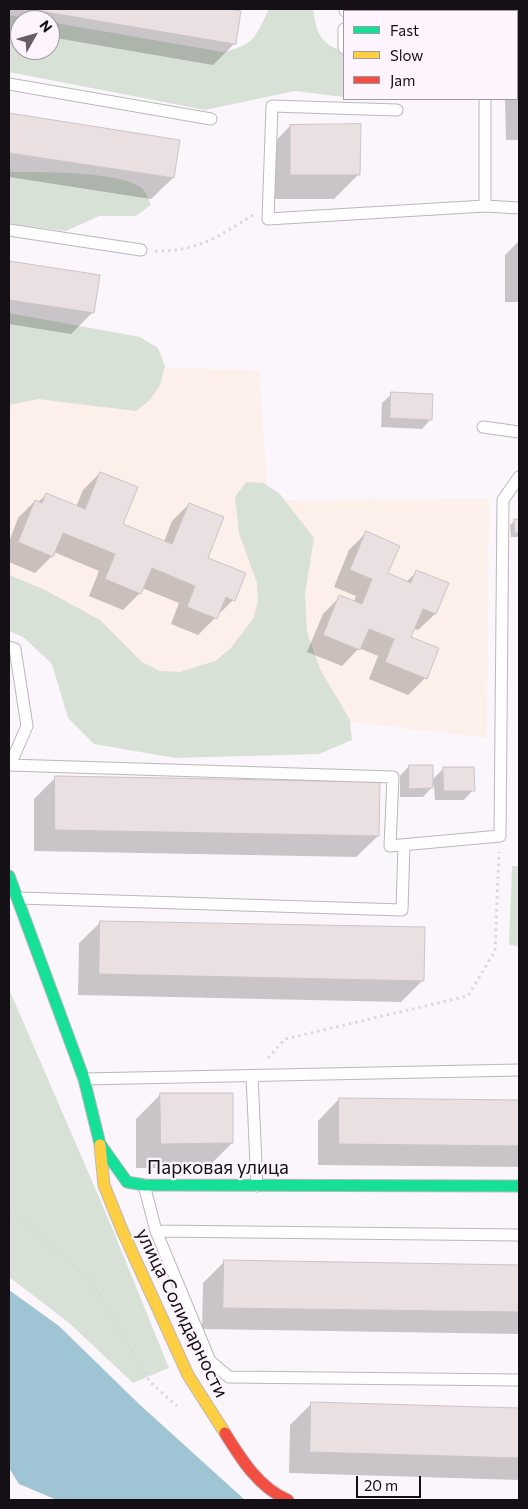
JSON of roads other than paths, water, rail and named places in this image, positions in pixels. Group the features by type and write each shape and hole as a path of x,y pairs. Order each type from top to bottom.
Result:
{"street":[{"name":"Парковая улица","path":"9,876 84,1079 100,1144 127,1182 144,1186 519,1186"},
{"name":"улица Солидарности","path":"100,1144 104,1185 122,1230 188,1375 247,1468 278,1496 288,1500"}],"lane":[{"path":"9,84 210,119"},
{"path":"484,100 485,206"},
{"path":"397,110 272,106 268,219 485,206 519,208"},
{"path":"9,230 141,250"},
{"path":"483,427 519,432"},
{"path":"9,647 15,649 27,726 10,765 393,777 390,846 500,836 503,500 519,477"},
{"path":"18,898 402,910 404,845"},
{"path":"84,1079 519,1070"},
{"path":"252,1076 258,1186"},
{"path":"144,1186 156,1231 210,1361 229,1377 519,1380"},
{"path":"156,1231 519,1235"}],"water":[{"path":"9,1290 59,1326 139,1404 245,1500 57,1500 19,1484 9,1468"}]}
